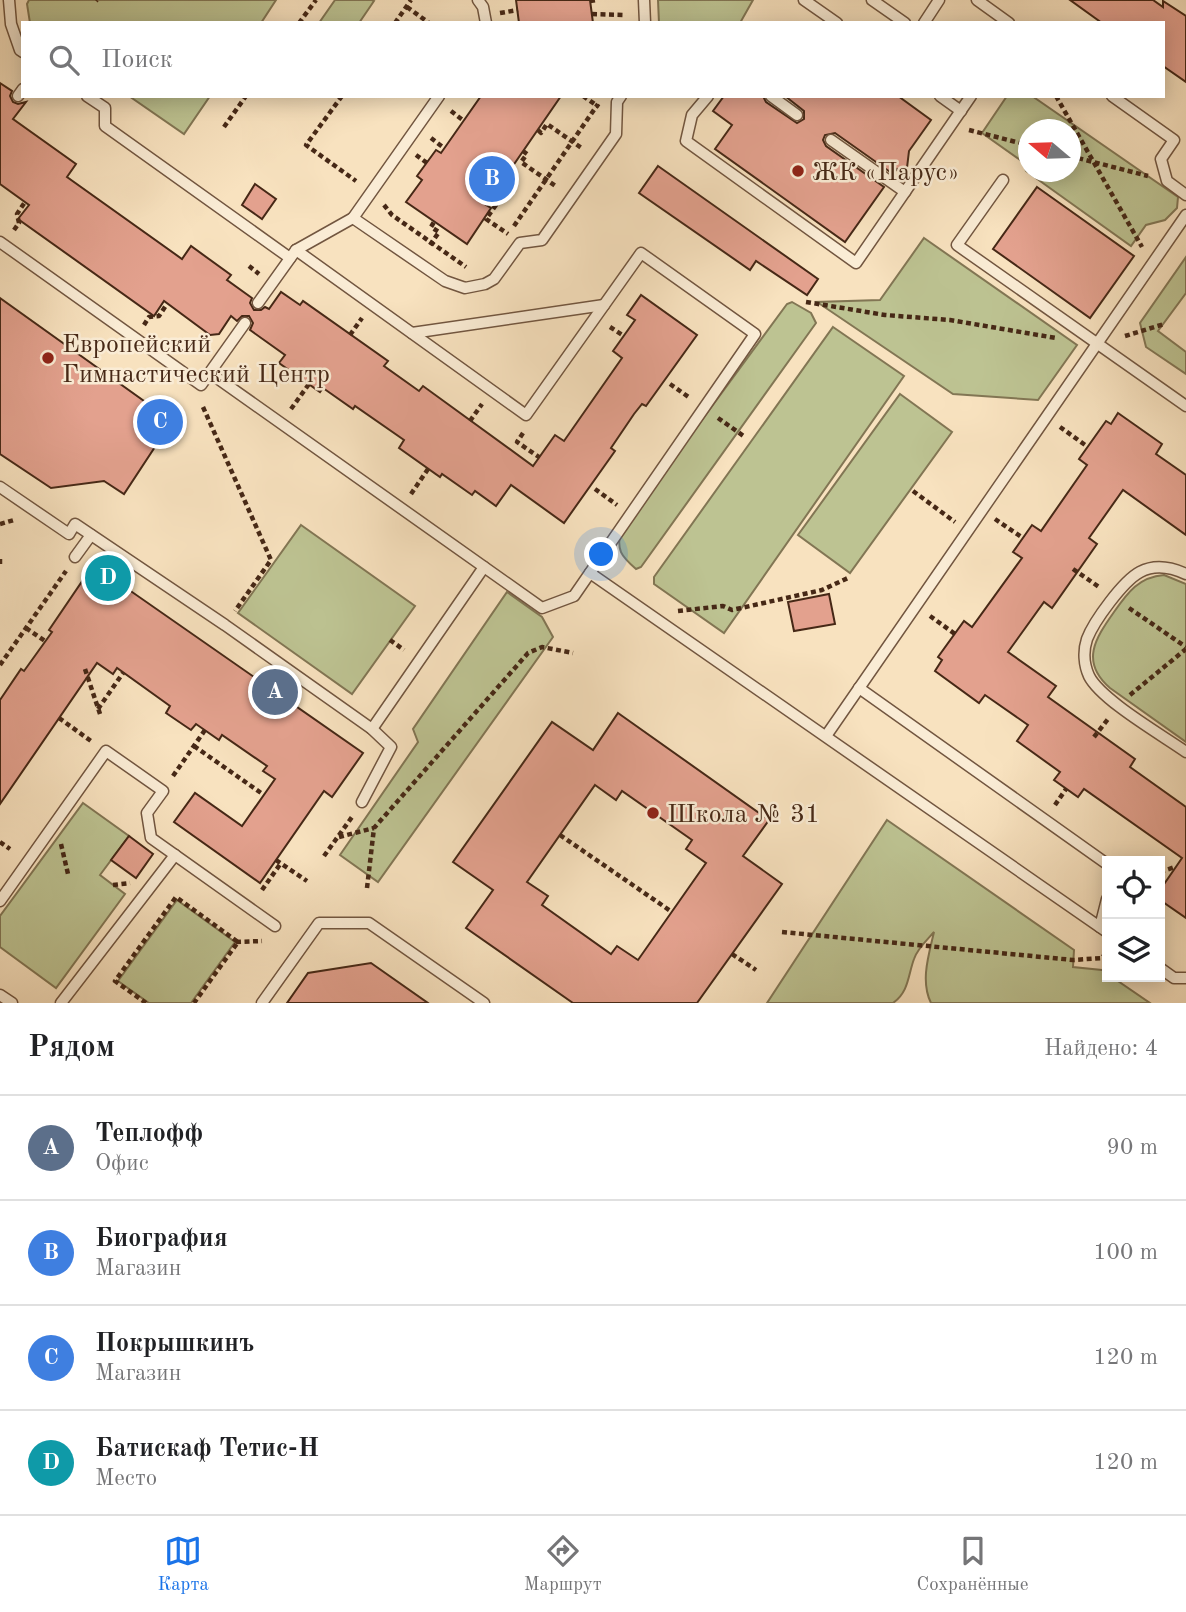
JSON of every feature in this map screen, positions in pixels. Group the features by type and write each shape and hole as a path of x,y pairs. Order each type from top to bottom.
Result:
{"lane":[{"path":"9,0 11,24 21,51"},
{"path":"478,0 486,21"},
{"path":"645,0 645,19"},
{"path":"804,0 833,21"},
{"path":"872,0 902,21"},
{"path":"925,21 939,0"},
{"path":"977,0 1006,21"},
{"path":"90,98 105,108 105,126 412,333 526,415 641,253 755,334 574,596 542,608 210,373"},
{"path":"258,303 293,254 353,218 438,98"},
{"path":"353,218 454,286 475,287 494,279 520,243 542,240 616,134 617,102 620,98"},
{"path":"706,98 692,116 686,141 856,263 970,98"},
{"path":"774,98 797,115"},
{"path":"943,98 961,111"},
{"path":"1115,98 1174,140 1161,159 1167,181 1186,195"},
{"path":"831,140 905,192"},
{"path":"1003,180 957,245 1186,406"},
{"path":"826,736 1186,215"},
{"path":"0,242 201,385 246,323"},
{"path":"412,333 604,305"},
{"path":"0,487 69,534 75,524 372,729 391,747 362,802"},
{"path":"75,557 91,535"},
{"path":"372,729 484,567"},
{"path":"1186,574 1165,567 1141,572 1130,578 1088,639 1085,663 1096,686 1186,752"},
{"path":"590,573 1102,928"},
{"path":"859,688 1102,860"},
{"path":"0,901 106,751 163,791 147,813 151,838 275,926"},
{"path":"61,1003 176,856"},
{"path":"262,1003 319,923 369,923 484,1003"},
{"path":"1165,972 1174,978 1186,978"},
{"path":"0,995 12,1003"}],"path":[{"path":"300,21 316,0"},
{"path":"396,21 411,0"},
{"path":"590,1 596,0"},
{"path":"407,7 426,21"},
{"path":"592,14 645,19"},
{"path":"224,127 245,98"},
{"path":"341,98 306,145 371,192"},
{"path":"503,243 603,98"},
{"path":"1057,98 1142,247 1157,257"},
{"path":"538,130 541,133 547,124 598,159"},
{"path":"952,125 1018,142"},
{"path":"523,151 527,154 522,162 572,197"},
{"path":"1081,159 1167,181"},
{"path":"383,199 387,211 392,215 463,265 475,268"},
{"path":"489,200 495,205 485,219 520,243"},
{"path":"19,223 17,214 25,202"},
{"path":"418,262 439,232 431,227 435,222"},
{"path":"806,302 884,315 950,320 1058,338"},
{"path":"149,317 159,316 167,304"},
{"path":"1120,338 1164,324"},
{"path":"281,423 309,384"},
{"path":"203,407 271,560 225,625"},
{"path":"704,408 746,437"},
{"path":"1047,418 1088,447"},
{"path":"528,427 517,442 539,457"},
{"path":"401,508 428,469"},
{"path":"595,489 631,514"},
{"path":"913,491 968,532"},
{"path":"983,510 1023,538"},
{"path":"1073,569 1186,648 1118,704"},
{"path":"650,615 723,606 732,610 822,590 850,577"},
{"path":"0,665 57,584"},
{"path":"916,606 955,634"},
{"path":"26,628 45,641"},
{"path":"338,837 374,828 528,653 542,648 573,653"},
{"path":"85,669 100,717"},
{"path":"98,709 124,673"},
{"path":"59,718 106,751"},
{"path":"163,791 205,730"},
{"path":"194,747 264,795"},
{"path":"324,856 362,802"},
{"path":"367,888 374,828"},
{"path":"560,835 672,912"},
{"path":"0,842 10,849"},
{"path":"262,890 279,861 307,881"},
{"path":"1165,871 1175,867"},
{"path":"146,1003 115,981 176,897 236,942 264,940"},
{"path":"782,932 1073,960 1102,958"},
{"path":"194,1003 236,942"},
{"path":"732,954 756,970"}],"green space":[{"path":"29,0 276,0 262,21 30,21 27,4"},
{"path":"335,0 374,1 360,21 320,21"},
{"path":"658,0 753,0 741,21 659,21"},
{"path":"132,98 209,98 184,134"},
{"path":"1006,98 1035,98 1065,119 1018,119 1018,158 982,133"},
{"path":"1081,130 1178,197 1177,208 1165,220 1146,225 1131,246 1041,182 1081,182"},
{"path":"924,238 1077,345 1038,400 953,394 817,302 880,300"},
{"path":"1186,257 1186,293 1158,331 1186,352 1186,374 1146,347 1140,323"},
{"path":"792,302 811,313 816,323 641,567 636,569 621,552 621,530 787,304"},
{"path":"833,327 904,376 724,633 654,584 654,577"},
{"path":"900,394 952,432 850,573 798,535"},
{"path":"301,525 415,606 352,694 238,613"},
{"path":"1164,575 1186,584 1186,742 1110,688 1095,669 1093,660 1096,641 1124,598 1141,582"},
{"path":"507,592 542,617 553,637 378,882 340,855 418,742 413,729"},
{"path":"83,803 129,836 100,875 125,894 56,988 0,947 0,916"},
{"path":"887,820 1074,950 1073,967 1102,970 1102,982 1119,982 1150,1003 931,1003 926,977 934,932 917,952 905,988 893,1003 767,1003"},
{"path":"177,900 235,942 191,1003 149,1003 118,981"}],"building":[{"path":"516,0 590,0 593,21 519,21"},
{"path":"1070,0 1153,0 1163,7 1163,1 1186,16 1186,82 1165,67 1165,21 1099,21"},
{"path":"0,83 12,91 10,96 13,102 26,102 13,119 76,164 67,177 182,259 191,246 231,275 227,280 252,298 250,303 254,310 265,307 269,309 281,292 300,305 303,301 388,361 384,366 419,391 423,386 533,466 555,435 564,441 622,358 613,351 635,320 627,315 641,295 697,335 646,406 642,404 634,414 611,448 615,451 564,523 511,485 496,506 475,491 472,495 442,474 440,477 399,448 404,440 355,406 353,409 323,388 320,392 279,363 285,355 250,330 253,323 249,316 242,316 237,321 231,316 219,334 210,335 164,301 154,316 18,219 29,205 0,184"},
{"path":"480,98 560,98 486,205 491,208 467,244 406,202 422,180 417,176 436,150 441,153"},
{"name":"ЖК «Парус»","path":"723,98 764,98 797,123 804,119 804,111 788,98 901,98 931,120 909,151 906,176 897,169 893,174 835,133 825,135 823,140 826,146 884,187 845,242 715,149 732,125 713,111"},
{"path":"658,166 818,279 807,295 756,261 750,270 639,193"},
{"path":"255,184 276,199 262,219 242,205"},
{"path":"1037,187 1134,256 1090,318 993,249"},
{"path":"0,298 172,421 124,494 104,481 51,488 0,454"},
{"path":"1118,413 1162,444 1156,454 1186,475 1186,535 1123,490 1089,538 1097,544 1052,608 1044,602 1008,652 1056,686 1048,697 1135,759 1130,767 1186,807 1186,918 1165,903 1165,883 1182,858 1084,789 1078,797 1054,780 1060,772 1017,741 1028,725 985,695 979,703 935,671 942,660 938,657 964,621 972,627 1022,558 1013,552 1032,525 1041,531 1087,465 1079,459 1106,421 1111,424"},
{"path":"85,577 103,590 112,578 363,753 332,797 324,791 260,883 174,822 195,793 242,826 275,779 263,771 267,766 222,735 219,740 196,724 191,730 166,713 170,706 117,668 113,674 97,663 0,804 0,700 21,669 24,671 52,632 49,630"},
{"path":"829,594 835,624 794,631 788,602"},
{"path":"618,713 769,820 743,856 782,884 697,1003 573,1003 466,928 493,890 453,862 552,722 593,750","holes":["595,785 616,800 622,791 692,840 686,849 706,863 638,960 617,946 611,954 542,905 548,896 527,882"]},
{"path":"129,836 153,854 136,878 111,860"},
{"path":"371,963 428,1003 287,1003 308,973"}],"place":[{"name":"ЖК «Парус»","path":"798,171"},
{"name":"Биография","path":"492,179"},
{"name":"Европейский Гимнастический Центр","path":"48,358"},
{"name":"Покрышкинъ","path":"160,422"},
{"name":"Батискаф Тетис-Н","path":"108,578"},
{"name":"Теплофф","path":"275,692"},
{"name":"Школа № 31","path":"653,813"}]}
